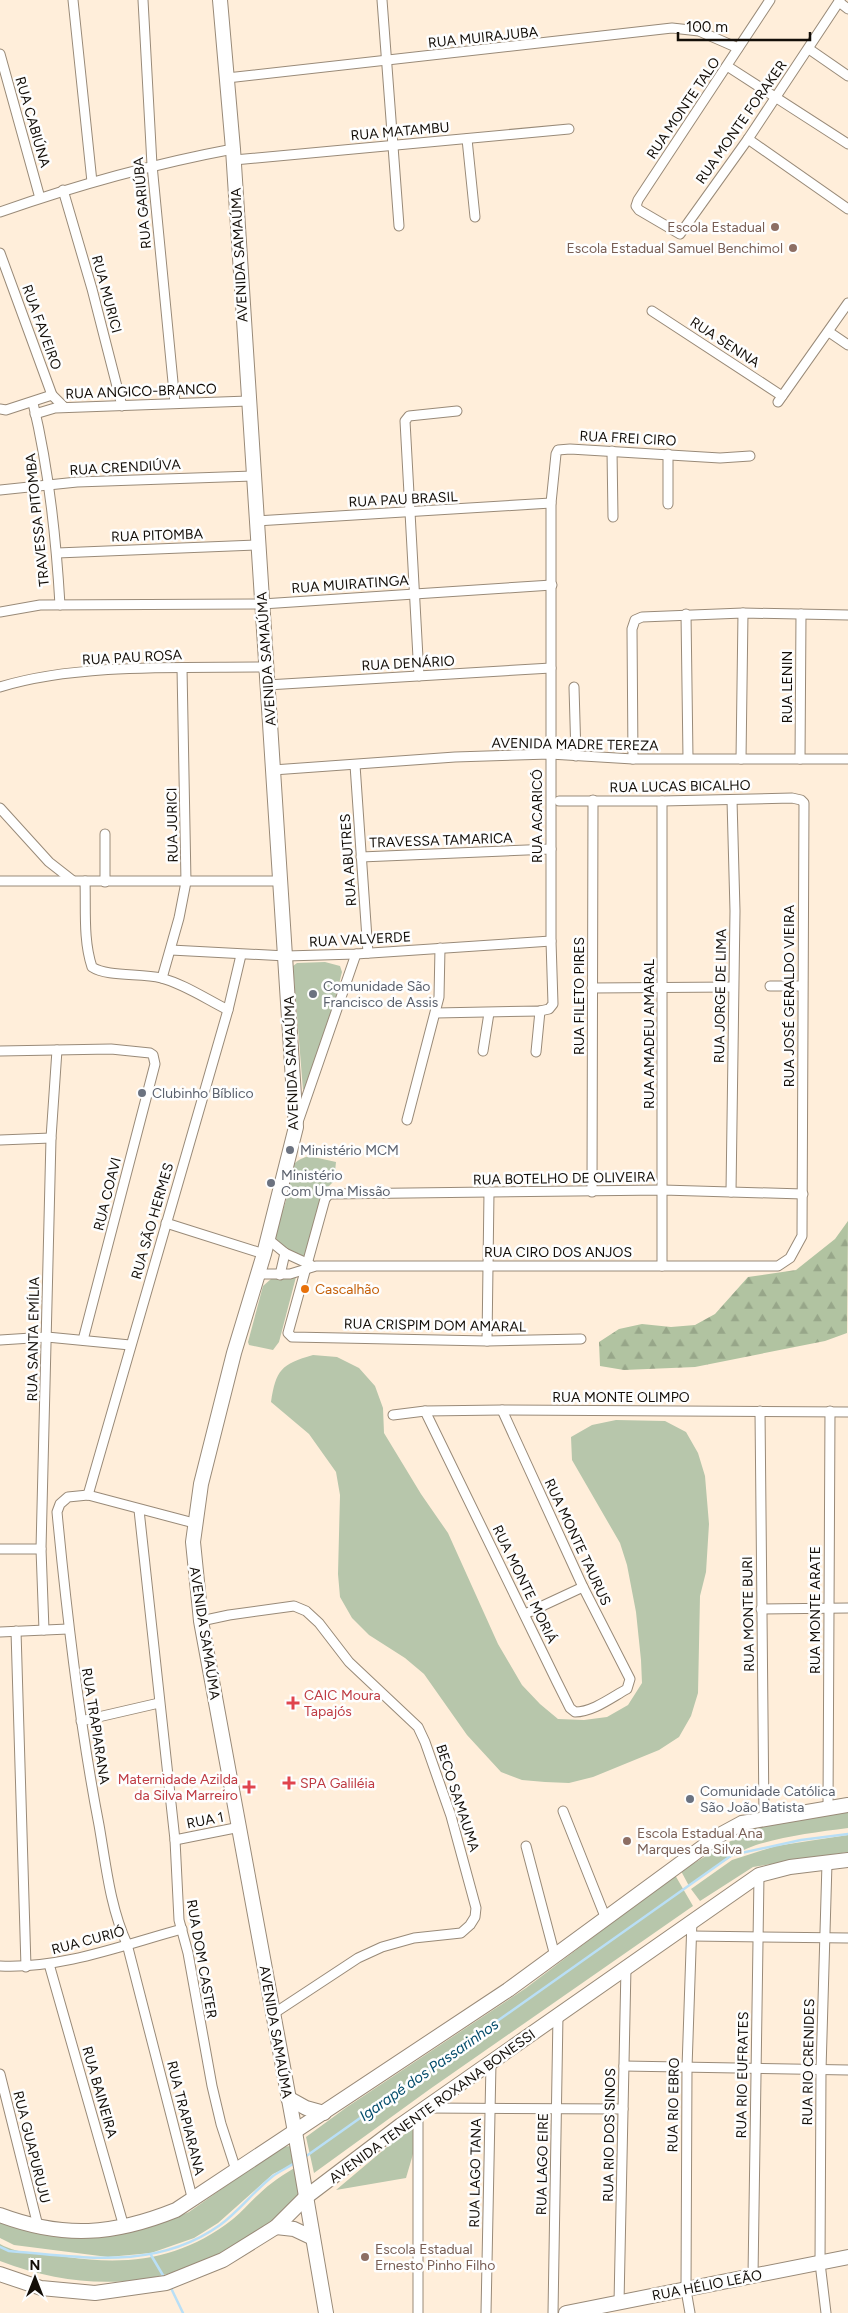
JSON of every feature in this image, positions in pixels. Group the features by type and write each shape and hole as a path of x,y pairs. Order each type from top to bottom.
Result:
{"street":[{"path":"72,0 92,182"},
{"name":"RUA GARIÚBA","path":"143,0 152,165 175,403"},
{"name":"AVENIDA SAMAÚMA","path":"220,0 233,155 252,476 286,956 296,1127 264,1254 204,1467 194,1523 193,1559 201,1622 240,1827 326,2313"},
{"path":"382,0 388,61 398,226"},
{"name":"RUA MONTE TALO","path":"680,234 639,210 636,206 638,200 770,0"},
{"path":"840,1 848,9"},
{"name":"RUA MONTE FORAKER","path":"680,234 748,139 840,1"},
{"name":"RUA MUIRAJUBA","path":"227,78 682,28 709,34 738,48"},
{"path":"809,49 848,76"},
{"name":"RUA CABIÚNA","path":"0,54 40,198"},
{"path":"727,66 848,144"},
{"name":"RUA MATAMBU","path":"0,212 63,190 152,165 233,155 467,139 569,129"},
{"path":"467,139 475,217"},
{"path":"748,139 848,209"},
{"name":"RUA MURICI","path":"63,190 92,289 122,406"},
{"name":"RUA FAVEIRO","path":"0,252 52,395 64,407"},
{"path":"848,303 829,332 848,345"},
{"name":"RUA SENNA","path":"652,311 780,399 829,332"},
{"path":"0,409 6,410 32,403 52,395"},
{"name":"RUA ANGICO-BRANCO","path":"35,414 64,407 248,401"},
{"name":"TRAVESSA PITOMBA","path":"32,403 44,451 49,485 57,554 60,604"},
{"path":"419,676 404,434 406,417 456,411"},
{"name":"RUA FREI CIRO","path":"551,503 554,458 558,450 612,451 720,458 750,456"},
{"path":"612,451 613,517"},
{"path":"668,454 668,504"},
{"name":"RUA CRENDIÚVA","path":"0,490 49,485 252,476"},
{"name":"RUA PAU BRASIL","path":"256,521 551,503"},
{"name":"RUA ACARICÓ","path":"540,1012 551,1008 553,1004 550,754 551,503"},
{"name":"RUA PITOMBA","path":"57,554 258,545"},
{"name":"RUA MUIRATINGA","path":"0,612 30,606 60,604 262,604 552,585"},
{"path":"741,759 743,613"},
{"path":"686,614 688,758"},
{"path":"633,759 633,623 642,617 686,614 848,615"},
{"name":"RUA LENIN","path":"800,614 800,759"},
{"name":"RUA PAU ROSA","path":"0,687 48,676 182,668 266,667"},
{"name":"RUA JURICI","path":"162,978 171,950 186,882 182,668"},
{"name":"RUA DENÁRIO","path":"267,686 551,668"},
{"path":"574,687 576,756"},
{"name":"AVENIDA MADRE TEREZA","path":"273,770 455,757 550,754 633,759 848,758"},
{"name":"RUA ABUTRES","path":"355,764 368,953"},
{"name":"RUA LUCAS BICALHO","path":"559,801 662,802 792,798 801,800"},
{"name":"RUA FILETO PIRES","path":"592,1192 593,800"},
{"name":"RUA JORGE DE LIMA","path":"731,1192 732,800"},
{"name":"RUA JOSÉ GERALDO VIEIRA","path":"801,800 804,808 802,986 803,1194"},
{"name":"RUA AMADEU AMARAL","path":"662,802 662,1266"},
{"path":"0,808 49,862 72,880"},
{"path":"105,834 105,882"},
{"name":"TRAVESSA TAMARICA","path":"361,857 551,849"},
{"path":"0,881 280,881"},
{"path":"85,881 88,954 92,967 103,971 162,978 228,1010"},
{"name":"RUA VALVERDE","path":"171,950 286,956 356,954 551,941"},
{"path":"407,1120 436,1013 441,982 440,948"},
{"path":"296,1127 356,954"},
{"name":"RUA SÃO HERMES","path":"88,1495 228,1010 241,955"},
{"path":"770,986 802,986"},
{"path":"592,988 733,987"},
{"path":"436,1013 540,1012 536,1052"},
{"path":"483,1051 488,1013"},
{"name":"RUA COAVI","path":"57,1050 111,1048 152,1055 155,1064 83,1340"},
{"path":"0,1051 57,1050"},
{"name":"RUA SANTA EMÍLIA","path":"44,1630 41,1549 51,1138 57,1050"},
{"path":"0,1140 51,1138"},
{"name":"RUA BOTELHO DE OLIVEIRA","path":"306,1266 326,1196 329,1194 663,1190 803,1194"},
{"path":"487,1341 489,1192"},
{"name":"RUA CIRO DOS ANJOS","path":"268,1239 285,1253 306,1266 778,1266 790,1258 800,1243 802,1236 803,1194"},
{"path":"166,1223 264,1254"},
{"path":"280,1275 285,1253"},
{"path":"258,1274 280,1275 306,1266"},
{"name":"RUA CRISPIM DOM AMARAL","path":"306,1266 288,1333 289,1336 487,1341 581,1339"},
{"path":"0,1340 47,1337 130,1345"},
{"name":"RUA MONTE OLIMPO","path":"393,1415 425,1411 502,1410 848,1412"},
{"name":"RUA MONTE TAURUS","path":"502,1410 583,1587 630,1679 630,1685"},
{"name":"RUA MONTE MORIÁ","path":"425,1411 557,1682 575,1712 580,1712 604,1702 627,1689 630,1685"},
{"name":"RUA MONTE BURI","path":"760,1411 764,1818"},
{"name":"RUA MONTE ARATE","path":"828,1808 830,1411"},
{"path":"88,1495 194,1523"},
{"name":"RUA TRAPIARANA","path":"88,1495 68,1497 57,1512 68,1629 81,1721 111,1889 193,2201"},
{"name":"RUA DOM CASTER","path":"139,1510 175,1840 178,1908 212,2086 221,2124 236,2170"},
{"path":"0,1550 41,1549"},
{"path":"525,1614 583,1587"},
{"name":"BECO SAMAUMA","path":"201,1622 229,1614 294,1606 306,1611 319,1622 349,1662 418,1727 451,1816 476,1908 475,1917 462,1933 414,1938 382,1947 358,1958 273,2014"},
{"path":"761,1609 848,1608"},
{"path":"0,1632 68,1629"},
{"path":"16,1632 26,1967"},
{"path":"81,1721 159,1703"},
{"path":"0,2215 38,2226 87,2232 124,2227 150,2220 193,2201 236,2170 508,1990 718,1836 742,1823 848,1805"},
{"path":"563,1811 606,1919"},
{"name":"RUA 1","path":"175,1840 240,1827"},
{"path":"526,1846 554,1956"},
{"name":"AVENIDA TENENTE ROXANA BONESSI","path":"0,2274 41,2288 95,2294 146,2287 179,2279 223,2260 276,2227 306,2197 422,2111 692,1920 759,1875 790,1867 848,1860"},
{"name":"RUA RIO CRENIDES","path":"826,2313 820,2263 821,2070 827,1863"},
{"name":"RUA RIO EUFRATES","path":"753,2276 759,1875"},
{"name":"RUA RIO EBRO","path":"690,2313 686,2290 687,2068 692,1920"},
{"name":"RUA CURIÓ","path":"0,1966 26,1967 49,1964 182,1929"},
{"path":"692,1936 848,1938"},
{"name":"RUA BAINEIRA","path":"49,1964 124,2227"},
{"name":"RUA RIO DOS SINOS","path":"619,2303 626,1967"},
{"name":"RUA LAGO EIRE","path":"553,2313 558,2015"},
{"name":"RUA LAGO TANA","path":"486,2313 491,2063"},
{"path":"624,2066 848,2070"},
{"name":"RUA GUAPURUJU","path":"0,2074 38,2226"},
{"path":"288,2098 306,2108 324,2113"},
{"path":"418,2313 422,2111 489,2109 622,2110"},
{"path":"276,2227 294,2229 313,2238"},
{"name":"RUA HÉLIO LEÃO","path":"566,2313 848,2257"}],"green space":[{"path":"325,962 340,966 342,972 316,1068 303,1090 293,966 297,963"},
{"path":"309,1156 336,1162 334,1181 323,1192 304,1257 283,1248 278,1242 275,1233 288,1192 291,1169 302,1158"},
{"path":"848,1221 847,1333 825,1341 695,1367 624,1370 600,1366 599,1342 619,1329 642,1324 671,1327 695,1325 715,1314 748,1277 796,1270 835,1239"},
{"path":"296,1277 279,1342 273,1350 249,1345 248,1342 263,1286 271,1279"},
{"path":"313,1355 337,1357 359,1368 375,1386 383,1408 384,1433 421,1494 448,1533 498,1644 522,1685 558,1719 584,1720 607,1717 628,1705 642,1683 636,1612 627,1565 620,1543 572,1460 571,1437 592,1425 616,1420 665,1421 686,1432 698,1453 705,1476 709,1524 706,1572 700,1596 698,1693 691,1716 679,1737 659,1750 593,1777 569,1783 522,1780 501,1772 467,1735 424,1674 405,1658 369,1635 352,1618 340,1597 338,1574 340,1495 336,1472 309,1434 271,1402 275,1382 282,1370 287,1365"},
{"path":"848,1811 848,1828 790,1837 747,1848 689,1886 681,1871 744,1833 770,1824"},
{"path":"848,1835 848,1852 753,1867 700,1901 691,1889 732,1860 776,1846"},
{"path":"675,1875 693,1906 430,2089 314,2173 306,2137 347,2107 526,1988"},
{"path":"416,2127 420,2130 406,2178 336,2190 393,2142"},
{"path":"290,2146 294,2148 298,2162 273,2174 218,2223 194,2238 151,2253 108,2257 14,2245 0,2238 0,2219 104,2236 131,2232 165,2222 189,2212 283,2147"},
{"path":"298,2166 300,2198 266,2226 232,2248 196,2265 159,2276 122,2281 82,2281 42,2274 0,2261 0,2244 7,2248 33,2254 90,2260 134,2259 175,2251 214,2232 236,2216 272,2183"}],"waterway":[{"name":"Igarapé dos Passarinhos","path":"305,2157 732,1855 801,1840 848,1834"},
{"name":"Igarapé dos Passarinhos","path":"0,2247 9,2251 91,2258 118,2258 170,2249 196,2240 220,2225 273,2176 296,2162"},
{"path":"151,2255 164,2277"},
{"path":"170,2286 183,2313"}],"place":[{"name":"Escola Estadual","path":"775,227"},
{"name":"Escola Estadual Samuel Benchimol","path":"793,248"},
{"name":"Comunidade São Francisco de Assis","path":"313,994"},
{"name":"Clubinho Bíblico","path":"142,1093"},
{"name":"Ministério MCM","path":"290,1150"},
{"name":"Ministério Com Uma Missão","path":"271,1183"},
{"name":"Cascalhão","path":"305,1289"},
{"name":"CAIC Moura Tapajós","path":"293,1703"},
{"name":"SPA Galiléia","path":"289,1783"},
{"name":"Maternidade Azilda da Silva Marreiro","path":"249,1787"},
{"name":"Comunidade Católica São João Batista","path":"690,1799"},
{"name":"Escola Estadual Ana Marques da Silva","path":"627,1841"},
{"name":"Escola Estadual Ernesto Pinho Filho","path":"365,2257"}]}
